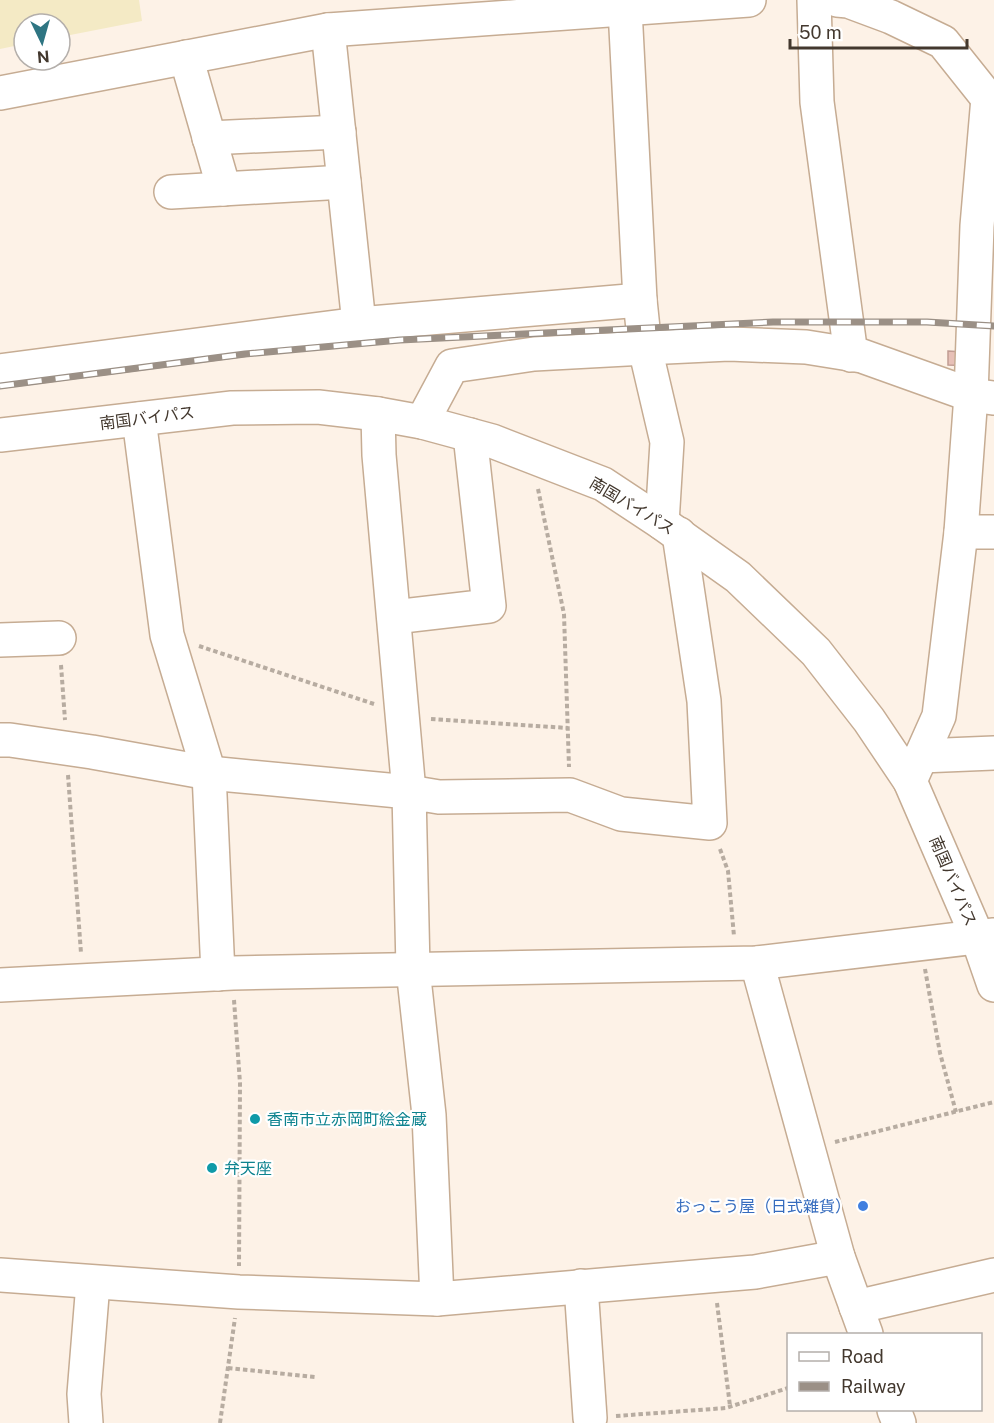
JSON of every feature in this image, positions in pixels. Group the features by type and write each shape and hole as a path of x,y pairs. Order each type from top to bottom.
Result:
{"main road":[{"path":"0,93 328,30 749,0"},
{"path":"814,0 817,102 851,355"},
{"path":"837,0 891,17 943,42 991,102 977,226 983,397 961,532 939,716 915,768"},
{"path":"0,740 66,748 209,773 409,792 439,797 570,795 621,814 710,823 704,701 671,528 668,442 645,348 640,300 625,9"},
{"path":"328,30 359,324"},
{"path":"186,57 224,189"},
{"path":"209,138 339,132"},
{"path":"171,192 344,182"},
{"path":"0,371 359,324 640,300"},
{"path":"422,423 452,366 534,354 729,344 806,347 862,356 983,397"},
{"name":"南国バイパス","path":"0,435 232,408 318,407 378,414 470,435 492,441 603,484 671,528 738,577 816,652 869,720 915,768 986,935 994,985"},
{"path":"378,414 379,455 409,792 413,969 429,1115 437,1299"},
{"path":"139,419 167,635 209,773 225,974"},
{"path":"393,617 489,606 470,435"},
{"path":"961,532 994,532"},
{"path":"0,640 59,638"},
{"path":"915,768 994,753"},
{"path":"0,985 225,974 747,963 986,935"},
{"path":"747,963 808,1149 838,1257 861,1321 994,1275"},
{"path":"0,1275 239,1292 437,1299 755,1272 838,1257"},
{"path":"86,1423 84,1394 93,1283"},
{"path":"581,1287 590,1418"}],"path":[{"path":"531,456 564,614 570,795"},
{"path":"167,635 402,713 428,718 568,728"},
{"path":"59,638 84,981"},
{"path":"710,823 728,871 747,963"},
{"path":"920,943 940,1053 956,1112"},
{"path":"220,1423 239,1292 240,1083 225,974"},
{"path":"808,1149 994,1102"},
{"path":"713,1275 730,1406"},
{"path":"228,1368 315,1377"},
{"path":"590,1418 730,1406 787,1389"}],"sand":[{"path":"0,0 139,0 142,21 72,35 72,12 12,12 12,46 0,49"}],"building":[{"path":"948,351 978,353 977,366 948,365"}],"railway":[{"path":"0,386 245,354 400,340 773,322 927,322 994,326"}],"place":[{"name":"香南市立赤岡町絵金蔵","path":"255,1119"},
{"name":"弁天座","path":"212,1168"},
{"name":"おっこう屋（日式雜貨）","path":"863,1206"}]}
